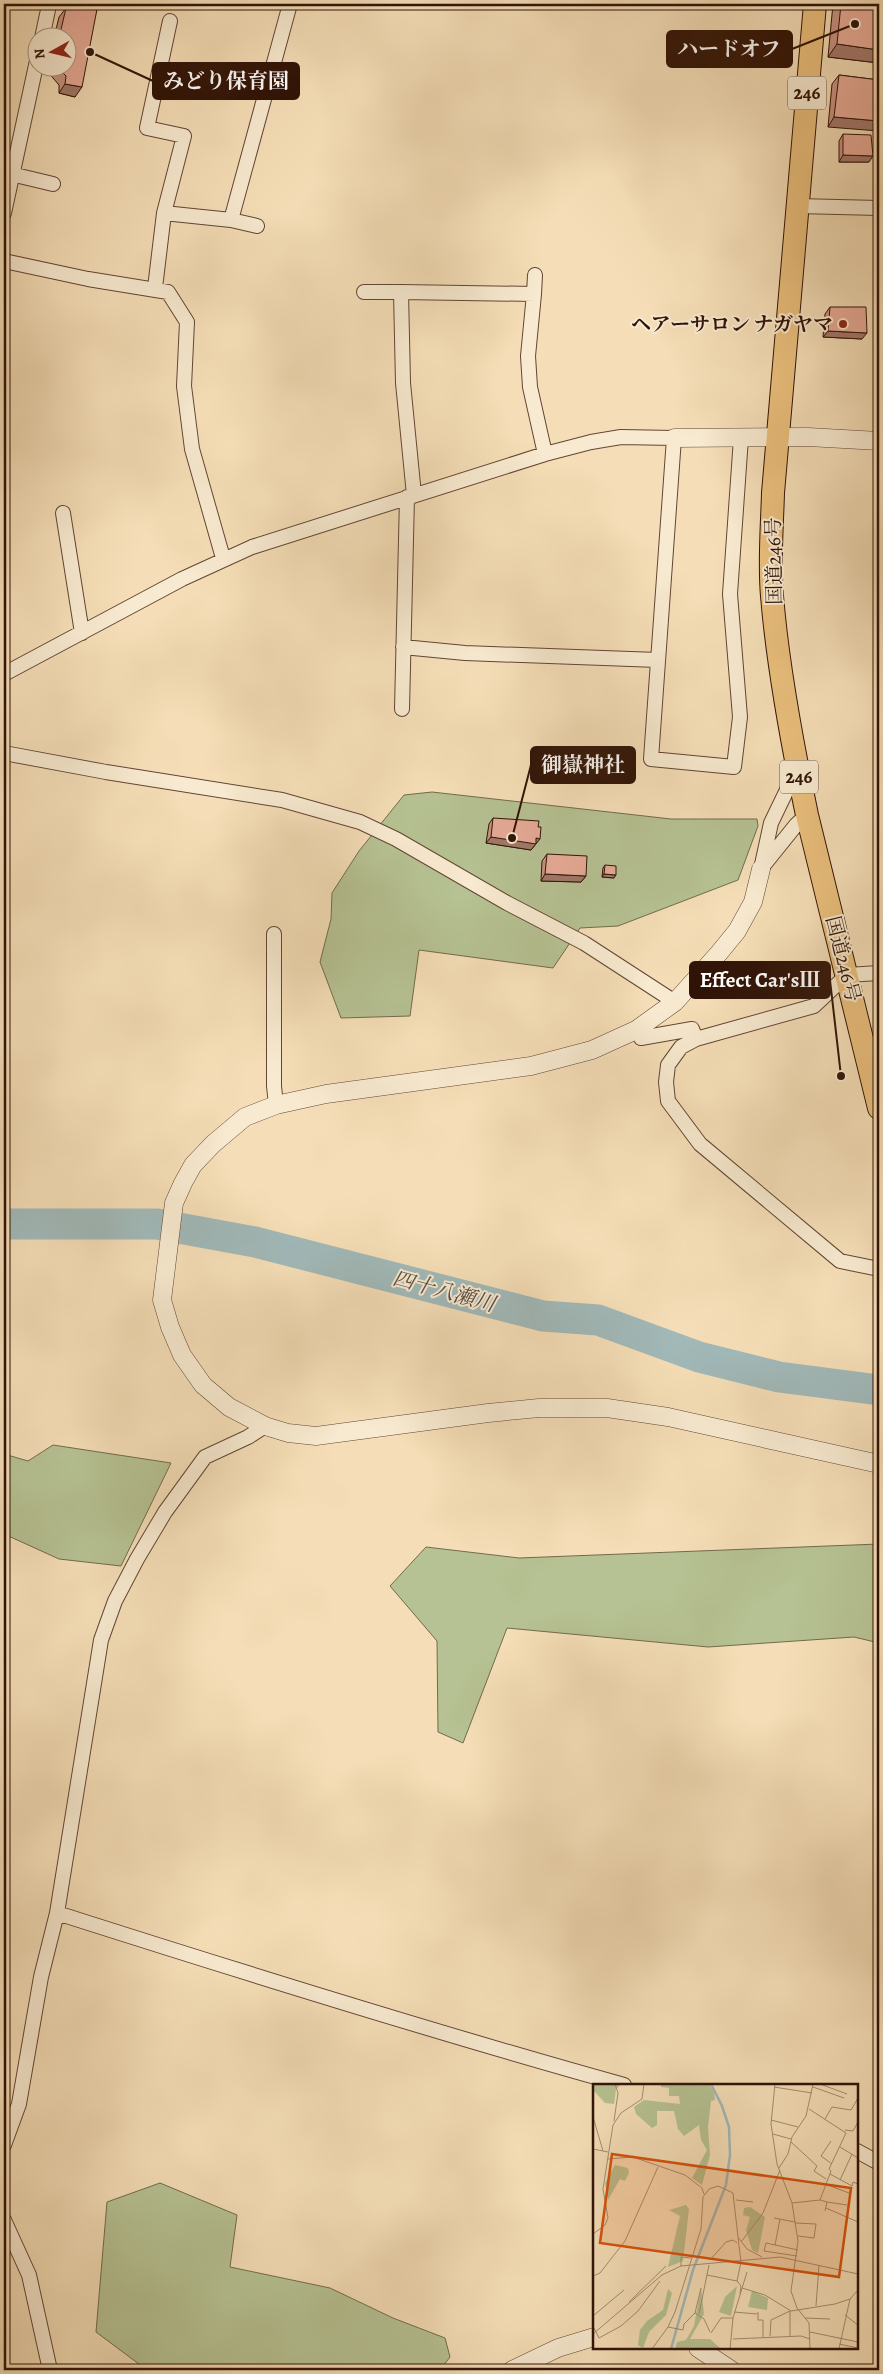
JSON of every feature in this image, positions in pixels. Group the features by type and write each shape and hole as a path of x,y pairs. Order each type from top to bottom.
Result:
{"highway":[{"name":"国道246号","path":"815,4 773,494 772,596 797,770 879,1108"}],"street":[{"path":"231,220 290,4"},
{"path":"44,28 48,10"},
{"path":"155,288 164,213 184,136 147,128 170,20"},
{"path":"4,213 33,78"},
{"path":"11,174 53,184"},
{"path":"797,206 879,208"},
{"path":"164,213 231,220 257,226"},
{"path":"4,261 88,279 155,288 168,292 187,322 184,386 192,449 223,558"},
{"path":"536,275 528,356 530,387 545,454"},
{"path":"364,292 534,294"},
{"path":"401,292 403,383 410,496 402,709"},
{"path":"4,674 223,558 252,547 545,454 591,442 621,437 879,441"},
{"path":"674,438 651,759 734,768 740,717 730,594 741,438"},
{"path":"63,513 82,632"},
{"path":"403,647 466,653 658,660"},
{"path":"4,753 106,772 282,800 360,822 396,839 506,903 584,943 675,1002"},
{"path":"797,770 771,824 753,902 737,931 719,954 675,1002 636,1030 592,1050 531,1066 326,1094 276,1105 245,1117 213,1144 193,1165 174,1203 162,1300 170,1327 182,1356 203,1385 229,1407 264,1426 288,1433 316,1436 539,1408 607,1408 668,1417 879,1464"},
{"path":"761,869 796,825 807,815"},
{"path":"274,934 274,1086 276,1105"},
{"path":"879,973 847,976 814,1006 696,1039 680,1047 668,1065 666,1082 668,1101 700,1144 840,1261 879,1270"},
{"path":"636,1030 641,1038 692,1029 696,1039"},
{"path":"4,2145 19,2104 41,1977 57,1913 101,1640 115,1601 165,1512 205,1457 248,1437 264,1426"},
{"path":"57,1913 374,2013 621,2084"},
{"path":"858,2152 879,2163"},
{"path":"4,2220 29,2275 50,2370"},
{"path":"512,2370 558,2348 593,2337"},
{"path":"700,2349 731,2370"}],"green space":[{"path":"432,792 671,819 757,819 758,826 738,880 618,926 580,928 553,968 419,950 410,1016 341,1018 320,962 331,919 332,893 359,851 404,795"},
{"path":"53,1445 171,1463 121,1566 59,1559 4,1534 4,1454 28,1461"},
{"path":"879,1544 879,1643 854,1637 708,1647 507,1628 463,1743 438,1732 437,1641 390,1586 426,1547 519,1558"},
{"path":"160,2183 237,2215 230,2267 330,2288 393,2318 445,2338 450,2357 440,2370 147,2370 96,2332 107,2202"}],"building":[{"path":"74,4 98,4 82,87 65,84 66,78 78,78 78,28 61,28 66,8 73,9"},
{"path":"841,4 879,4 879,50 837,44"},
{"path":"839,75 879,80 879,121 834,117"},
{"path":"843,134 871,135 873,156 843,155"},
{"path":"830,307 866,307 867,333 828,331"},
{"path":"493,818 539,821 538,827 541,827 540,839 536,838 536,844 491,837"},
{"path":"547,854 587,856 586,876 545,874"},
{"path":"605,865 616,866 616,875 604,874"}],"waterway":[{"name":"四十八瀬川","path":"4,1224 157,1224 255,1242 543,1316 598,1320 699,1357 779,1377 879,1390"}],"place":[{"name":"ハードオフ","path":"855,24"},
{"name":"みどり保育園","path":"90,52"},
{"name":"ヘアーサロン ナガヤマ","path":"843,324"},
{"name":"御嶽神社","path":"512,838"},
{"name":"Effect Car'sⅢ","path":"841,1076"}]}
